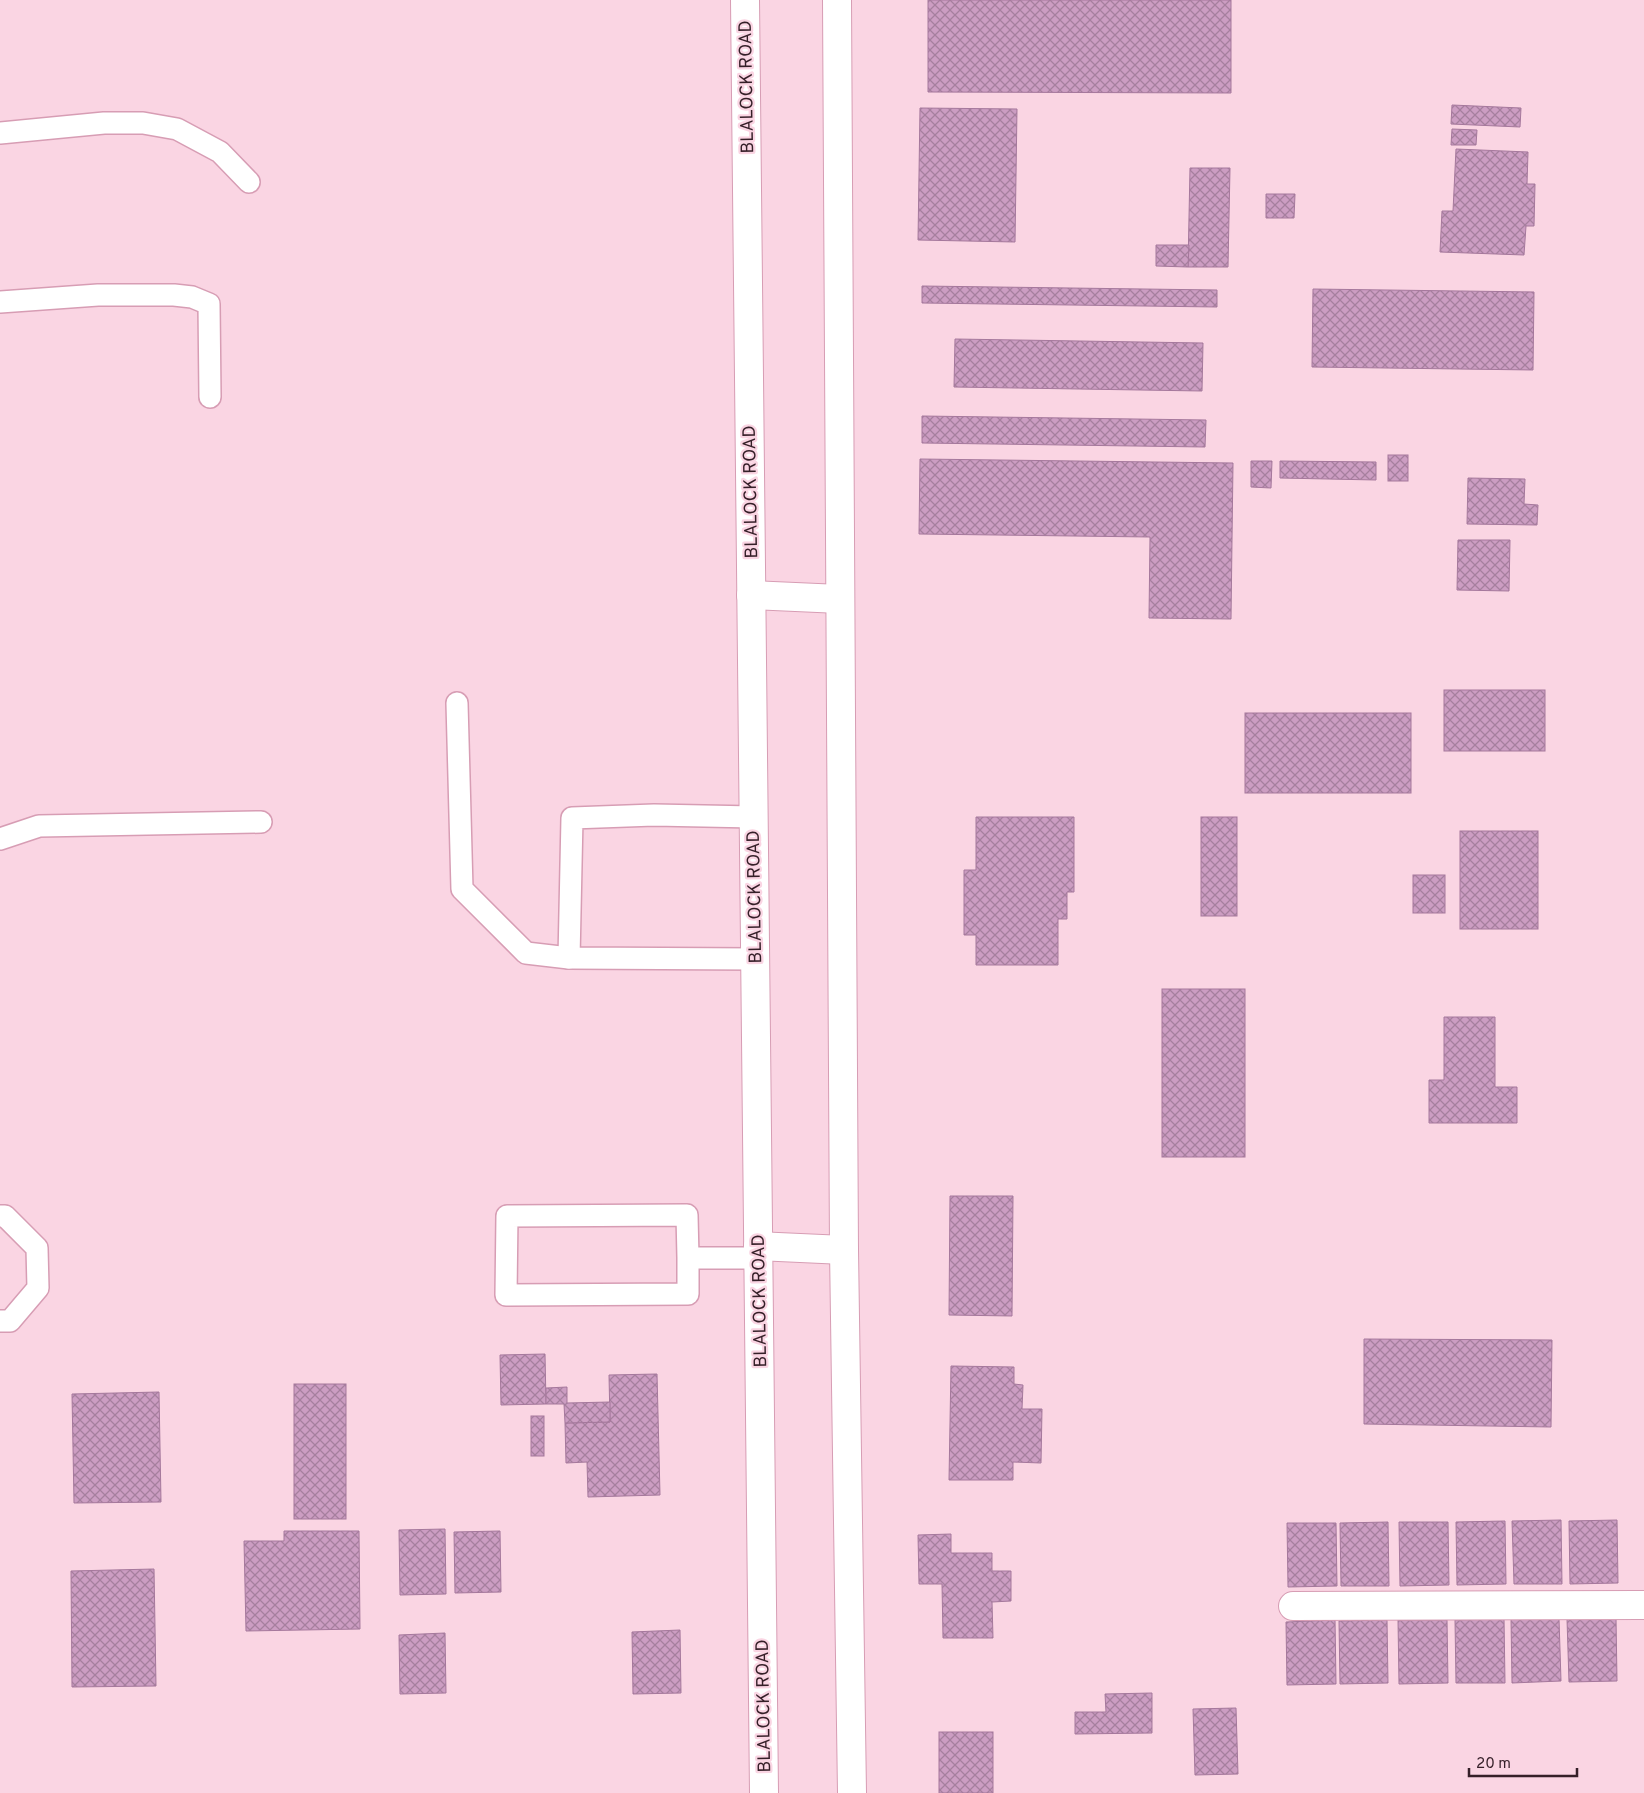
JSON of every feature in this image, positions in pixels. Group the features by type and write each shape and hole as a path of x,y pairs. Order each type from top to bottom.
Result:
{"main road":[{"name":"BLALOCK ROAD","path":"745,0 764,1793"},
{"path":"836,0 844,1250 852,1793"},
{"path":"752,595 840,599"},
{"path":"758,1252 844,1250"},
{"path":"1293,1606 1644,1605"}],"lane":[{"path":"0,133 104,123 143,123 177,129 220,152 249,182"},
{"path":"0,302 98,296 174,296 192,297 209,304 210,396"},
{"path":"457,703 462,889 526,953 569,958 755,959"},
{"path":"569,958 572,818 654,815 754,817"},
{"path":"0,838 39,826 261,822"},
{"path":"687,1215 688,1258 688,1294 506,1295 507,1216 687,1215"},
{"path":"0,1216 5,1216 37,1248 38,1288 10,1321 0,1321"},
{"path":"688,1258 758,1252"}],"building":[{"path":"928,0 1231,0 1231,93 928,92"},
{"path":"1452,105 1521,108 1520,127 1451,124"},
{"path":"920,108 1017,109 1015,242 918,240"},
{"path":"1452,129 1477,130 1476,145 1451,145"},
{"path":"1456,149 1528,152 1527,184 1535,184 1534,226 1526,226 1524,255 1440,252 1442,211 1453,211"},
{"path":"1190,168 1230,168 1228,267 1188,267"},
{"path":"1266,194 1295,194 1294,218 1266,218"},
{"path":"1156,245 1189,245 1188,267 1156,266"},
{"path":"922,286 1217,290 1217,307 922,303"},
{"path":"1313,289 1534,292 1533,370 1312,367"},
{"path":"955,339 1203,343 1202,391 954,387"},
{"path":"922,416 1206,420 1205,447 922,443"},
{"path":"1388,455 1408,455 1408,481 1388,481"},
{"path":"920,459 1233,463 1231,619 1149,618 1150,537 919,534"},
{"path":"1251,461 1272,461 1271,488 1251,487"},
{"path":"1280,461 1376,462 1376,480 1280,478"},
{"path":"1468,478 1525,479 1524,504 1538,505 1537,525 1467,524"},
{"path":"1458,540 1510,540 1509,591 1457,590"},
{"path":"1444,690 1545,690 1545,751 1444,751"},
{"path":"1245,713 1411,713 1411,793 1245,793"},
{"path":"976,817 1074,817 1074,892 1067,892 1067,919 1058,919 1058,965 976,965 976,935 964,935 964,870 976,870"},
{"path":"1201,817 1237,817 1237,916 1201,916"},
{"path":"1460,831 1538,831 1538,929 1460,929"},
{"path":"1413,875 1445,875 1445,913 1413,913"},
{"path":"1162,989 1245,989 1245,1157 1162,1157"},
{"path":"1444,1017 1495,1017 1495,1087 1517,1087 1517,1123 1429,1123 1429,1080 1444,1080"},
{"path":"950,1196 1013,1196 1012,1316 949,1315"},
{"path":"1364,1339 1552,1340 1551,1427 1364,1424"},
{"path":"545,1354 546,1404 501,1405 500,1355"},
{"path":"951,1366 1014,1367 1014,1384 1023,1385 1022,1409 1042,1409 1041,1463 1013,1462 1013,1480 949,1480"},
{"path":"657,1374 660,1495 588,1497 587,1462 566,1463 565,1423 610,1422 609,1375"},
{"path":"294,1384 346,1384 346,1519 294,1519"},
{"path":"567,1387 567,1403 610,1402 610,1422 565,1423 564,1404 546,1404 546,1388"},
{"path":"159,1392 161,1502 74,1503 72,1394"},
{"path":"531,1416 544,1416 544,1456 531,1456"},
{"path":"1561,1520 1562,1584 1514,1584 1512,1521"},
{"path":"1617,1520 1618,1583 1570,1584 1569,1521"},
{"path":"1505,1521 1506,1584 1457,1585 1456,1522"},
{"path":"1388,1522 1389,1586 1341,1586 1340,1523"},
{"path":"1399,1522 1448,1522 1449,1585 1400,1586"},
{"path":"1287,1523 1336,1523 1337,1586 1288,1587"},
{"path":"445,1529 446,1594 400,1595 399,1530"},
{"path":"284,1531 359,1531 360,1629 246,1631 244,1541 284,1541"},
{"path":"500,1531 501,1592 455,1593 454,1532"},
{"path":"951,1534 951,1553 992,1553 992,1571 1011,1571 1011,1601 992,1602 993,1638 943,1638 942,1584 919,1584 918,1535"},
{"path":"154,1569 156,1686 72,1687 71,1571"},
{"path":"1616,1618 1617,1681 1569,1682 1567,1619"},
{"path":"1504,1619 1505,1683 1456,1683 1455,1620"},
{"path":"1511,1619 1559,1619 1561,1681 1512,1683"},
{"path":"1335,1620 1336,1684 1287,1685 1286,1622"},
{"path":"1387,1620 1388,1683 1340,1684 1339,1621"},
{"path":"1398,1620 1447,1620 1448,1683 1399,1684"},
{"path":"680,1630 681,1693 633,1694 632,1632"},
{"path":"445,1633 446,1693 400,1694 399,1635"},
{"path":"1152,1693 1152,1733 1075,1734 1075,1712 1106,1712 1105,1694"},
{"path":"1236,1708 1238,1774 1195,1775 1193,1709"},
{"path":"939,1732 993,1732 993,1793 939,1793"}]}
